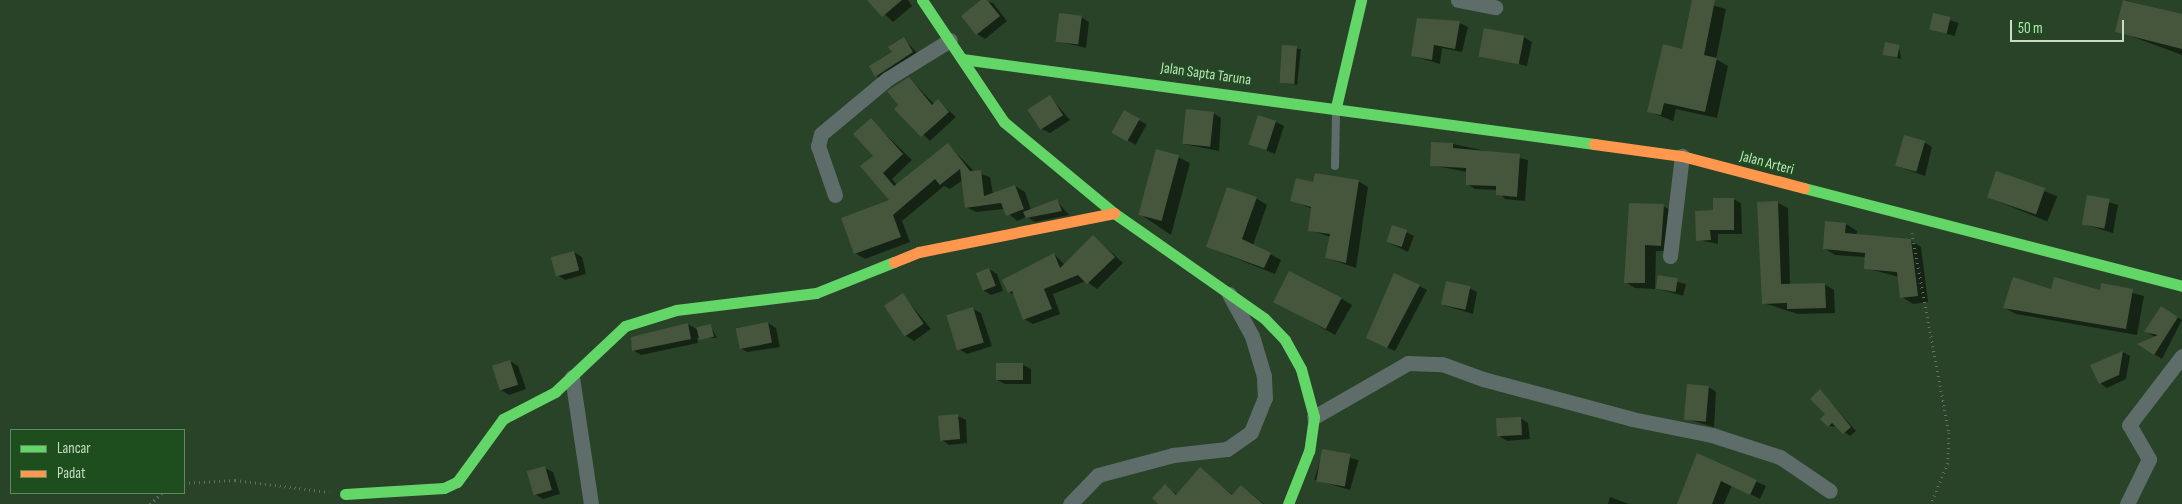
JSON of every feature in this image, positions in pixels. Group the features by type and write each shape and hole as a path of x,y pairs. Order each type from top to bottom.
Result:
{"street":[{"path":"922,0 1004,122 1114,213 1228,291 1285,340 1302,369 1314,417 1309,451 1288,504"},
{"path":"1336,107 1361,0"},
{"path":"1458,0 1495,7"},
{"path":"835,195 818,146 820,134 887,79 950,40"},
{"name":"Jalan Sapta Taruna","path":"962,59 1336,107"},
{"name":"Jalan Arteri","path":"1336,107 1682,156 2182,286"},
{"path":"1670,256 1682,156"},
{"path":"345,494 444,488 457,482 503,419 548,398 572,378 625,326 646,318 676,310 816,293 919,252 1114,213"},
{"path":"1070,504 1098,475 1173,455 1227,449 1251,432 1265,398 1264,376 1252,336 1228,291"},
{"path":"2127,504 2150,460 2129,425 2182,356"},
{"path":"1314,417 1408,363 1442,364 1483,379 1632,419 1712,435 1772,454 1830,491"},
{"path":"572,378 591,504"}],"lane":[{"path":"1335,166 1336,107"}],"path":[{"path":"1909,215 1949,433 1948,463 1931,504"},
{"path":"185,483 235,480 345,494"},
{"path":"150,504 161,494"}],"building":[{"path":"867,0 902,0 882,17"},
{"path":"981,0 987,0 1000,16 976,35 961,16"},
{"path":"1692,0 1715,0 1704,55 1717,58 1705,112 1664,103 1661,115 1647,112 1663,44 1682,49"},
{"path":"2123,0 2182,14 2182,49 2115,32"},
{"path":"1059,13 1082,16 1078,45 1055,42"},
{"path":"1933,13 1951,17 1947,34 1929,30"},
{"path":"1417,18 1460,21 1455,49 1434,45 1432,60 1411,56"},
{"path":"1484,28 1524,36 1519,64 1478,56"},
{"path":"904,37 913,52 875,77 869,66 892,52 888,47"},
{"path":"1885,42 1900,45 1897,58 1883,55"},
{"path":"1282,45 1297,46 1294,84 1279,83"},
{"path":"909,77 932,105 938,99 949,112 921,137 894,109 898,105 887,91"},
{"path":"1050,95 1063,115 1040,130 1027,110"},
{"path":"1186,109 1214,112 1210,147 1182,144"},
{"path":"1124,110 1140,119 1127,141 1111,133"},
{"path":"1258,115 1276,121 1266,150 1248,144"},
{"path":"871,118 903,154 883,173 894,186 948,143 970,171 981,170 984,196 1015,185 1024,209 1006,216 1001,203 965,208 960,169 940,185 935,179 893,215 901,237 854,254 841,218 889,200 860,166 873,156 853,134"},
{"path":"1904,135 1925,141 1916,172 1895,166"},
{"path":"1431,142 1453,143 1453,148 1520,154 1517,197 1496,195 1496,186 1466,185 1466,168 1430,166"},
{"path":"1156,149 1179,155 1162,221 1138,215"},
{"path":"1996,171 2045,188 2036,214 1987,197"},
{"path":"1315,173 1359,180 1346,263 1325,258 1330,234 1308,231 1311,207 1290,201 1296,178 1313,182"},
{"path":"1227,187 1257,197 1242,239 1271,253 1264,268 1206,247"},
{"path":"2087,195 2110,199 2104,229 2082,225"},
{"path":"1713,198 1734,198 1734,230 1710,230 1711,240 1696,241 1695,211 1713,210"},
{"path":"1057,199 1062,211 1026,218 1023,212"},
{"path":"1778,201 1781,284 1825,283 1826,308 1787,309 1787,303 1762,304 1757,202"},
{"path":"1629,203 1664,204 1661,246 1645,245 1645,283 1624,283"},
{"path":"1825,221 1846,223 1845,233 1911,239 1918,296 1900,298 1897,272 1864,269 1865,253 1823,249"},
{"path":"1392,225 1407,230 1402,247 1386,242"},
{"path":"1093,235 1115,257 1087,284 1078,275 1044,289 1052,309 1023,320 1012,291 1008,293 1002,280 1054,253 1060,268"},
{"path":"574,251 579,270 556,277 551,257"},
{"path":"989,268 996,286 983,291 976,273"},
{"path":"1289,271 1342,298 1326,329 1273,302"},
{"path":"1394,273 1420,285 1387,348 1366,338"},
{"path":"1658,275 1678,278 1676,292 1656,289"},
{"path":"2013,277 2051,289 2054,277 2100,290 2101,283 2133,289 2126,329 2003,308"},
{"path":"1446,281 1470,286 1465,310 1441,304"},
{"path":"903,293 924,324 905,337 884,306"},
{"path":"2161,306 2178,317 2154,355 2137,344 2158,335 2144,332"},
{"path":"973,307 984,342 957,351 946,315"},
{"path":"768,322 772,343 740,349 736,328"},
{"path":"688,323 691,339 632,351 631,337"},
{"path":"711,324 714,337 699,340 696,327"},
{"path":"2123,351 2119,375 2099,384 2090,365"},
{"path":"510,360 518,385 500,391 492,366"},
{"path":"996,363 1023,363 1023,380 996,380"},
{"path":"1687,384 1709,386 1706,422 1684,420"},
{"path":"1820,389 1851,427 1843,434 1832,423 1828,427 1820,419 1825,414 1810,399"},
{"path":"958,414 960,439 940,441 938,416"},
{"path":"1521,417 1522,435 1497,436 1496,418"},
{"path":"1322,449 1351,454 1345,487 1316,481"},
{"path":"1697,453 1757,480 1750,495 1721,481 1712,504 1677,504"},
{"path":"545,466 552,490 534,495 527,471"},
{"path":"1200,467 1232,495 1241,485 1263,504 1158,504 1152,498 1165,484 1176,495"}],"traffic: fast":[{"path":"922,0 1004,122 1114,213 1264,318 1285,340 1301,369 1314,417 1309,451 1288,504"},
{"path":"1336,107 1361,0"},
{"path":"962,59 1594,144"},
{"path":"1804,188 2182,286"},
{"path":"345,494 444,488 457,482 503,419 555,392 625,326 676,310 816,293 894,262"}],"traffic: slow":[{"path":"1594,144 1682,156 1804,188"},
{"path":"894,262 919,252 1114,213"}]}
